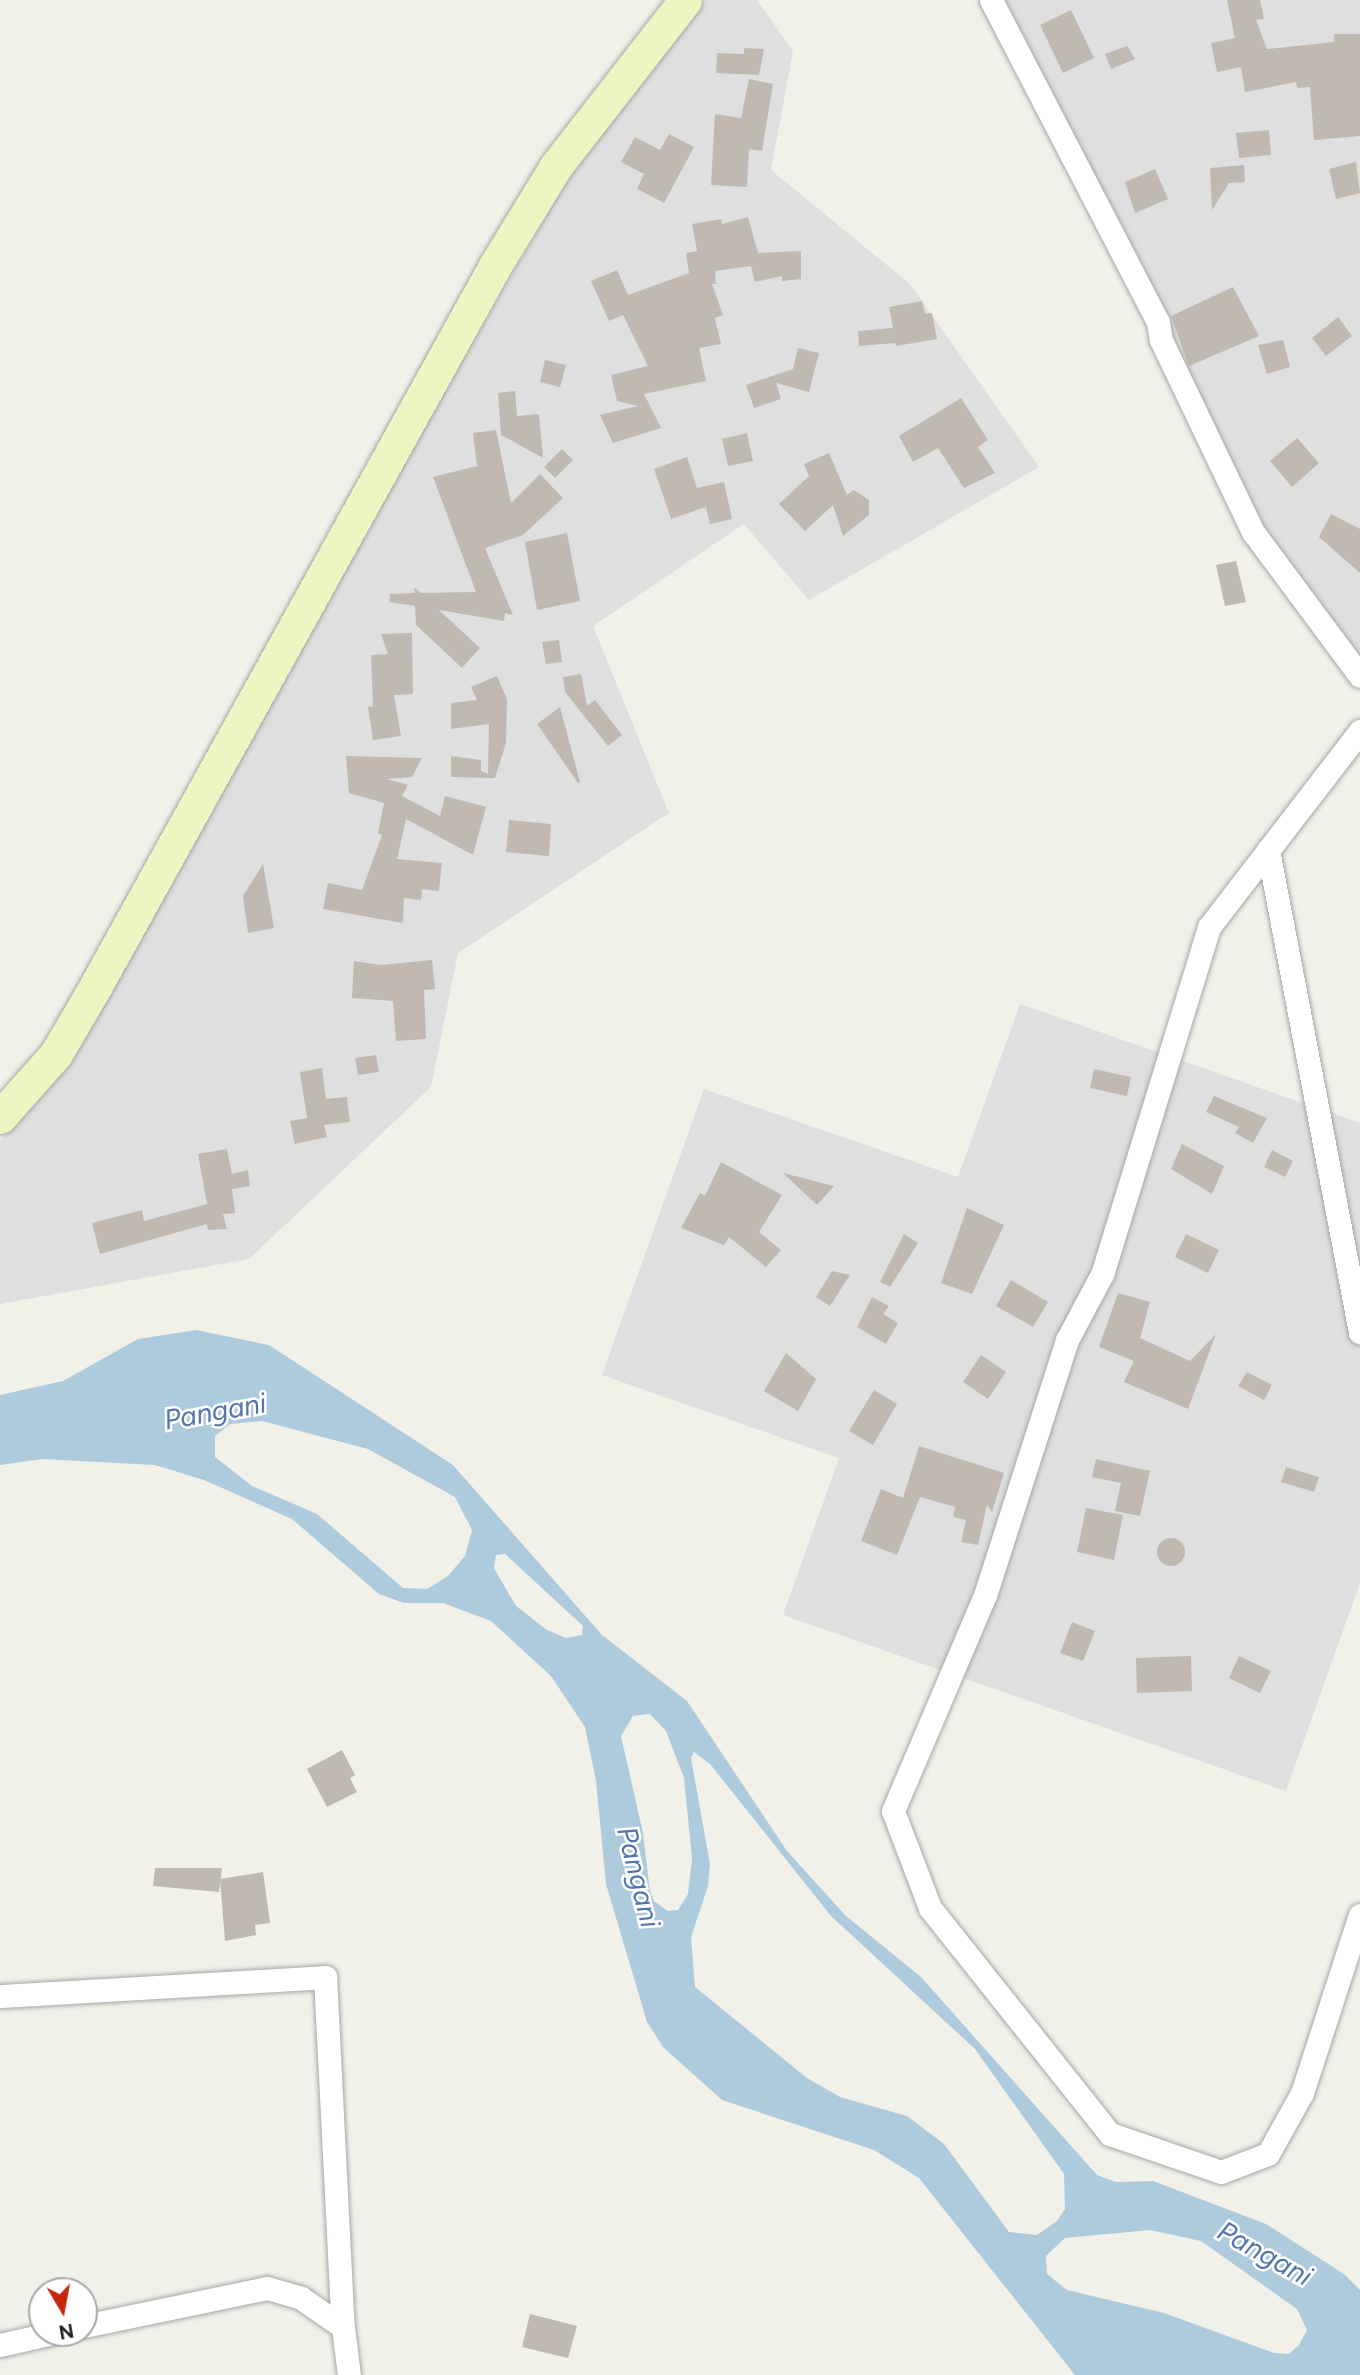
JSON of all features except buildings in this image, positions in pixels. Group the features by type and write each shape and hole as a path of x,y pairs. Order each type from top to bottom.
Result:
{"main road":[{"path":"0,1117 56,1055 325,566 529,209 556,166 685,0"}],"street":[{"path":"991,0 1158,322 1161,340 1253,532 1360,676"},
{"path":"1360,731 1209,927 1102,1273 1066,1340 985,1595 893,1811 930,1908 1110,2134 1221,2172 1268,2154 1302,2093 1360,1915"},
{"path":"1268,850 1360,1332"},
{"path":"0,1996 325,1977 343,2327 349,2375"},
{"path":"98,2323 268,2288 301,2298 343,2327"},
{"path":"0,2345 28,2339"}],"shaded area":[{"path":"706,0 757,0 793,51 771,170 910,284 1039,467 809,600 744,524 593,626 669,813 458,953 431,1087 249,1259 0,1304 0,1141 69,1064 339,574 570,175"},
{"path":"1001,0 1360,0 1360,655 1263,525"},
{"path":"1020,1004 1360,1123 1360,1583 1286,1791 783,1615 839,1458 602,1375 704,1089 958,1177"}],"water":[{"name":"Pangani","path":"196,1330 269,1345 453,1465 602,1635 687,1701 787,1851 846,1916 921,1977 1097,2175 1116,2182 1153,2181 1266,2224 1344,2274 1360,2290 1360,2375 1075,2375 919,2178 874,2150 722,2100 663,2047 647,2022 606,1884 596,1781 585,1727 551,1676 491,1621 443,1603 404,1603 379,1594 292,1519 204,1480 155,1465 42,1459 0,1465 0,1395 63,1381 138,1339","holes":["262,1421 368,1449 455,1497 472,1530 465,1556 448,1576 427,1589 403,1588 317,1514 252,1486 215,1457 215,1436 230,1424","505,1554 583,1626 582,1635 566,1638 547,1630 516,1606 494,1568 496,1555","650,1714 666,1731 684,1778 692,1859 688,1894 678,1910 668,1911 654,1901 650,1892 643,1833 621,1736 633,1716","694,1752 710,1764 831,1916 975,2049 1064,2174 1065,2209 1057,2221 1037,2235 1009,2232 944,2144 907,2116 840,2097 807,2078 695,1987 691,1937 708,1886 710,1864 691,1758","1150,2230 1201,2241 1297,2309 1307,2330 1299,2345 1289,2354 1274,2353 1164,2313 1067,2290 1047,2274 1046,2256 1065,2238"]}]}
